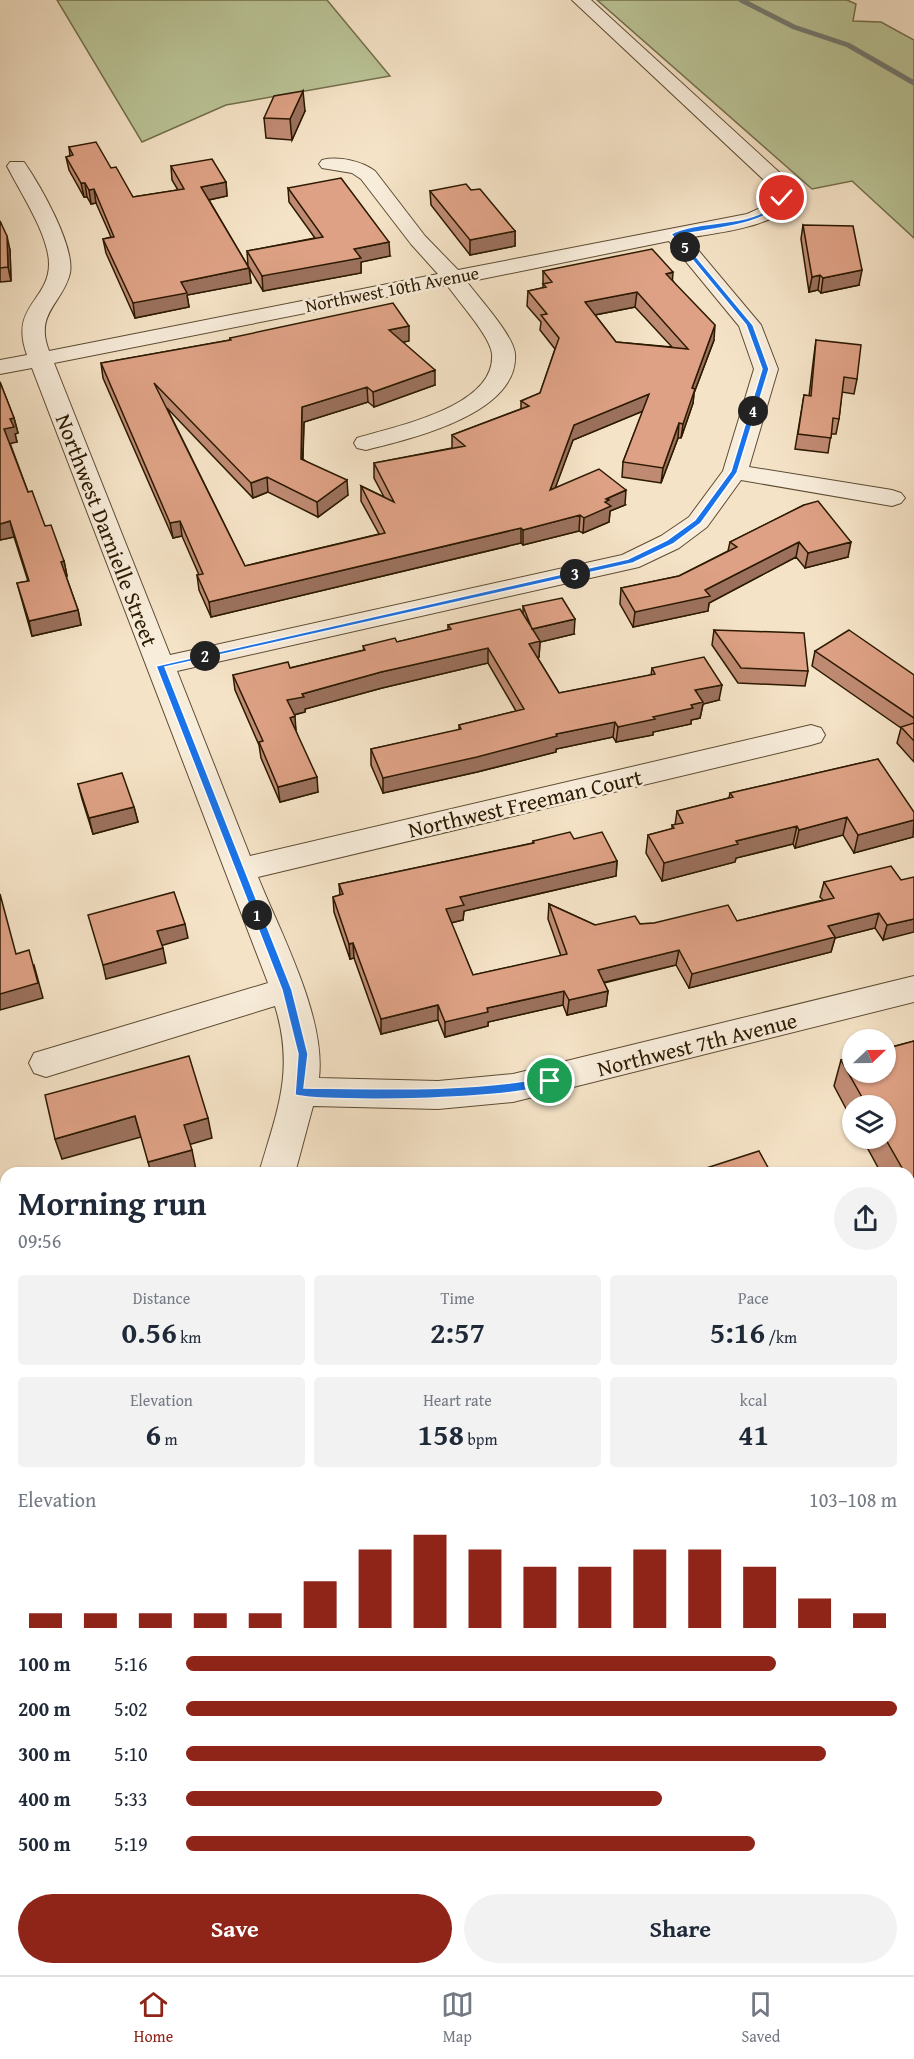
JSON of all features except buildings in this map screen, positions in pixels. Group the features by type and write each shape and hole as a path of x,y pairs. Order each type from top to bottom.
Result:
{"street":[{"name":"Northwest 10th Avenue","path":"0,367 762,216 781,203 782,192 779,184 768,171 581,0"},
{"path":"329,164 358,168 368,175 418,240 453,278 496,338 504,353 501,376 483,397 456,414 366,443"},
{"name":"Northwest Darnielle Street","path":"17,166 55,246 60,265 32,324 32,335 287,990 303,1054 298,1092 279,1167"},
{"path":"160,666 630,561 670,542 698,522 735,472 766,369 750,325 674,234"},
{"path":"735,472 892,498"},
{"name":"Northwest Freeman Court","path":"240,870 811,735"},
{"name":"Northwest 7th Avenue","path":"298,1092 438,1095 513,1088 914,989"},
{"path":"46,1063 287,990"}],"green space":[{"path":"57,0 327,0 390,76 226,105 142,142"},
{"path":"597,0 847,0 856,4 853,21 881,22 914,40 914,238 852,181 812,189"}],"waterway":[{"path":"741,0 794,27 848,45 914,83"}],"route":[{"path":"550,1081 513,1088 438,1095 298,1092 303,1054 287,990 160,666 630,561 670,542 698,522 735,472 766,369 750,325 674,234 762,216 777,207 782,198"}]}
